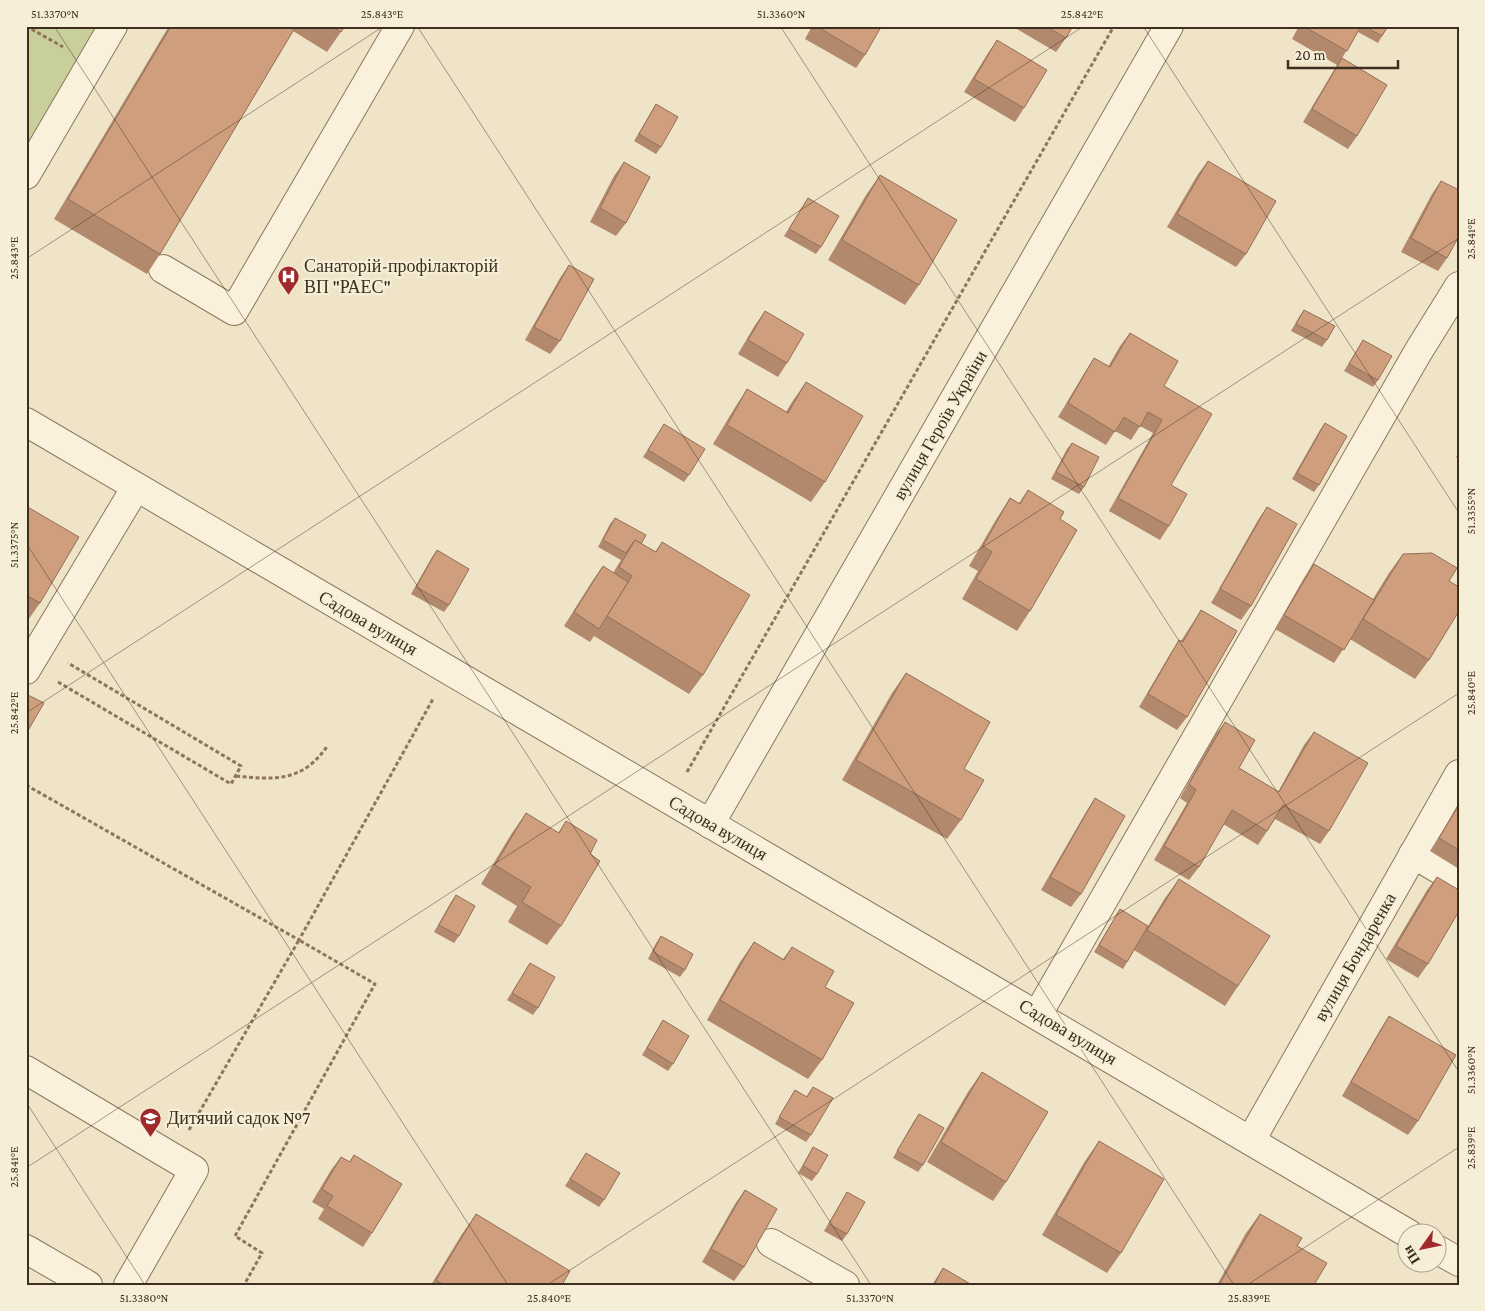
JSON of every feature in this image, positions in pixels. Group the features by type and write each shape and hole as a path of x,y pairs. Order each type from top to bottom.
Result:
{"street":[{"path":"26,175 113,26"},
{"path":"163,269 234,311 400,26"},
{"name":"вулиця Героїв України","path":"710,824 1169,26"},
{"path":"1038,1014 1418,352 1459,286"},
{"name":"Садова вулиця","path":"26,422 1398,1227"},
{"path":"32,660 136,487"},
{"name":"вулиця Бондаренка","path":"1251,1140 1459,774"},
{"path":"1413,854 1459,881"},
{"path":"26,1070 194,1170 128,1285"},
{"path":"770,1243 845,1285"},
{"path":"26,1249 88,1285"},
{"path":"1448,1256 1459,1262"}],"path":[{"path":"26,26 91,64"},
{"path":"687,773 1114,26"},
{"path":"32,660 241,766 236,776 231,784 32,660"},
{"path":"173,1158 299,940 449,670"},
{"path":"236,776 270,779 290,777 321,757 328,745"},
{"path":"26,785 375,984 235,1236 262,1253 244,1285"}],"green space":[{"path":"26,26 116,26 26,185"}],"building":[{"path":"171,26 296,26 160,254 68,199"},
{"path":"331,26 345,26 341,32"},
{"path":"816,26 879,26 881,27 865,55"},
{"path":"1045,26 1073,26 1066,38"},
{"path":"1303,26 1361,26 1347,51"},
{"path":"1364,26 1388,26 1382,36"},
{"path":"997,40 1047,70 1024,108 974,79"},
{"path":"1342,58 1387,85 1357,136 1312,109"},
{"path":"656,104 678,117 661,147 639,134"},
{"path":"1208,161 1276,201 1246,254 1177,214"},
{"path":"624,162 650,177 626,223 600,208"},
{"path":"880,175 957,220 919,285 842,240"},
{"path":"1441,181 1459,190 1459,236 1447,258 1411,238"},
{"path":"808,198 839,216 821,247 789,229"},
{"path":"569,265 594,279 560,341 534,327"},
{"path":"1304,310 1335,326 1327,340 1296,324"},
{"path":"765,311 804,334 787,363 748,340"},
{"path":"1130,333 1178,361 1164,386 1212,414 1171,485 1187,494 1169,526 1118,498 1162,420 1148,412 1140,427 1124,417 1115,432 1068,403 1094,358 1110,367"},
{"path":"1363,340 1392,356 1378,380 1349,364"},
{"path":"806,382 863,416 825,482 727,425 747,389 788,413"},
{"path":"1325,423 1347,436 1319,485 1297,473"},
{"path":"664,424 705,449 689,475 648,450"},
{"path":"1072,443 1099,457 1084,487 1056,472"},
{"path":"1028,490 1064,512 1060,519 1077,530 1030,611 976,579 992,552 983,546 1010,498 1020,504"},
{"path":"26,506 79,537 40,603 26,595"},
{"path":"1267,507 1297,524 1251,606 1220,589"},
{"path":"615,518 646,535 641,544 635,540 626,553 603,540"},
{"path":"635,540 656,552 662,542 750,595 703,675 607,616 632,576 619,567"},
{"path":"437,550 469,569 449,605 416,587"},
{"path":"1432,553 1457,568 1449,581 1459,587 1459,611 1429,660 1363,619 1403,554"},
{"path":"1314,564 1374,600 1344,650 1284,615"},
{"path":"603,566 628,582 599,629 574,612"},
{"path":"1201,610 1237,631 1187,717 1148,694 1179,640 1183,642"},
{"path":"906,673 990,722 964,769 984,780 961,820 856,760"},
{"path":"26,694 44,703 26,734"},
{"path":"1225,722 1255,740 1239,768 1279,792 1314,732 1368,763 1329,831 1283,805 1267,831 1232,810 1199,867 1164,846 1196,790 1189,784"},
{"path":"1095,798 1125,816 1081,894 1050,877"},
{"path":"1459,805 1459,850 1439,838"},
{"path":"526,813 559,833 566,821 597,840 590,854 600,861 561,926 522,902 531,887 495,865"},
{"path":"1437,877 1459,890 1459,911 1428,964 1396,946"},
{"path":"1179,879 1270,936 1238,986 1147,930"},
{"path":"456,895 475,906 459,936 439,925"},
{"path":"1120,909 1148,926 1127,962 1099,945"},
{"path":"661,936 693,954 685,970 653,952"},
{"path":"754,942 784,960 792,947 834,971 825,987 854,1003 822,1060 720,1000"},
{"path":"530,963 555,977 538,1008 512,993"},
{"path":"1389,1016 1456,1055 1418,1121 1351,1082"},
{"path":"663,1020 689,1036 673,1064 647,1048"},
{"path":"982,1072 1048,1112 1006,1182 941,1142"},
{"path":"813,1087 833,1098 811,1135 779,1117 795,1090 807,1097"},
{"path":"919,1114 944,1128 923,1165 897,1151"},
{"path":"1099,1141 1164,1179 1121,1253 1056,1215"},
{"path":"813,1147 828,1155 817,1174 803,1166"},
{"path":"586,1153 620,1173 604,1200 570,1179"},
{"path":"354,1155 402,1184 372,1233 327,1206 333,1196 322,1189 341,1157 350,1162"},
{"path":"745,1190 777,1209 744,1267 711,1249"},
{"path":"847,1192 865,1202 847,1234 829,1224"},
{"path":"476,1214 570,1271 562,1285 444,1285 436,1280"},
{"path":"1260,1214 1302,1238 1297,1246 1327,1263 1314,1285 1219,1285"},
{"path":"943,1268 972,1285 934,1285"}],"place":[{"name":"Санаторій-профілакторій ВП \"РАЕС\"","path":"288,295"},
{"name":"Дитячий садок №7","path":"151,1137"}]}
